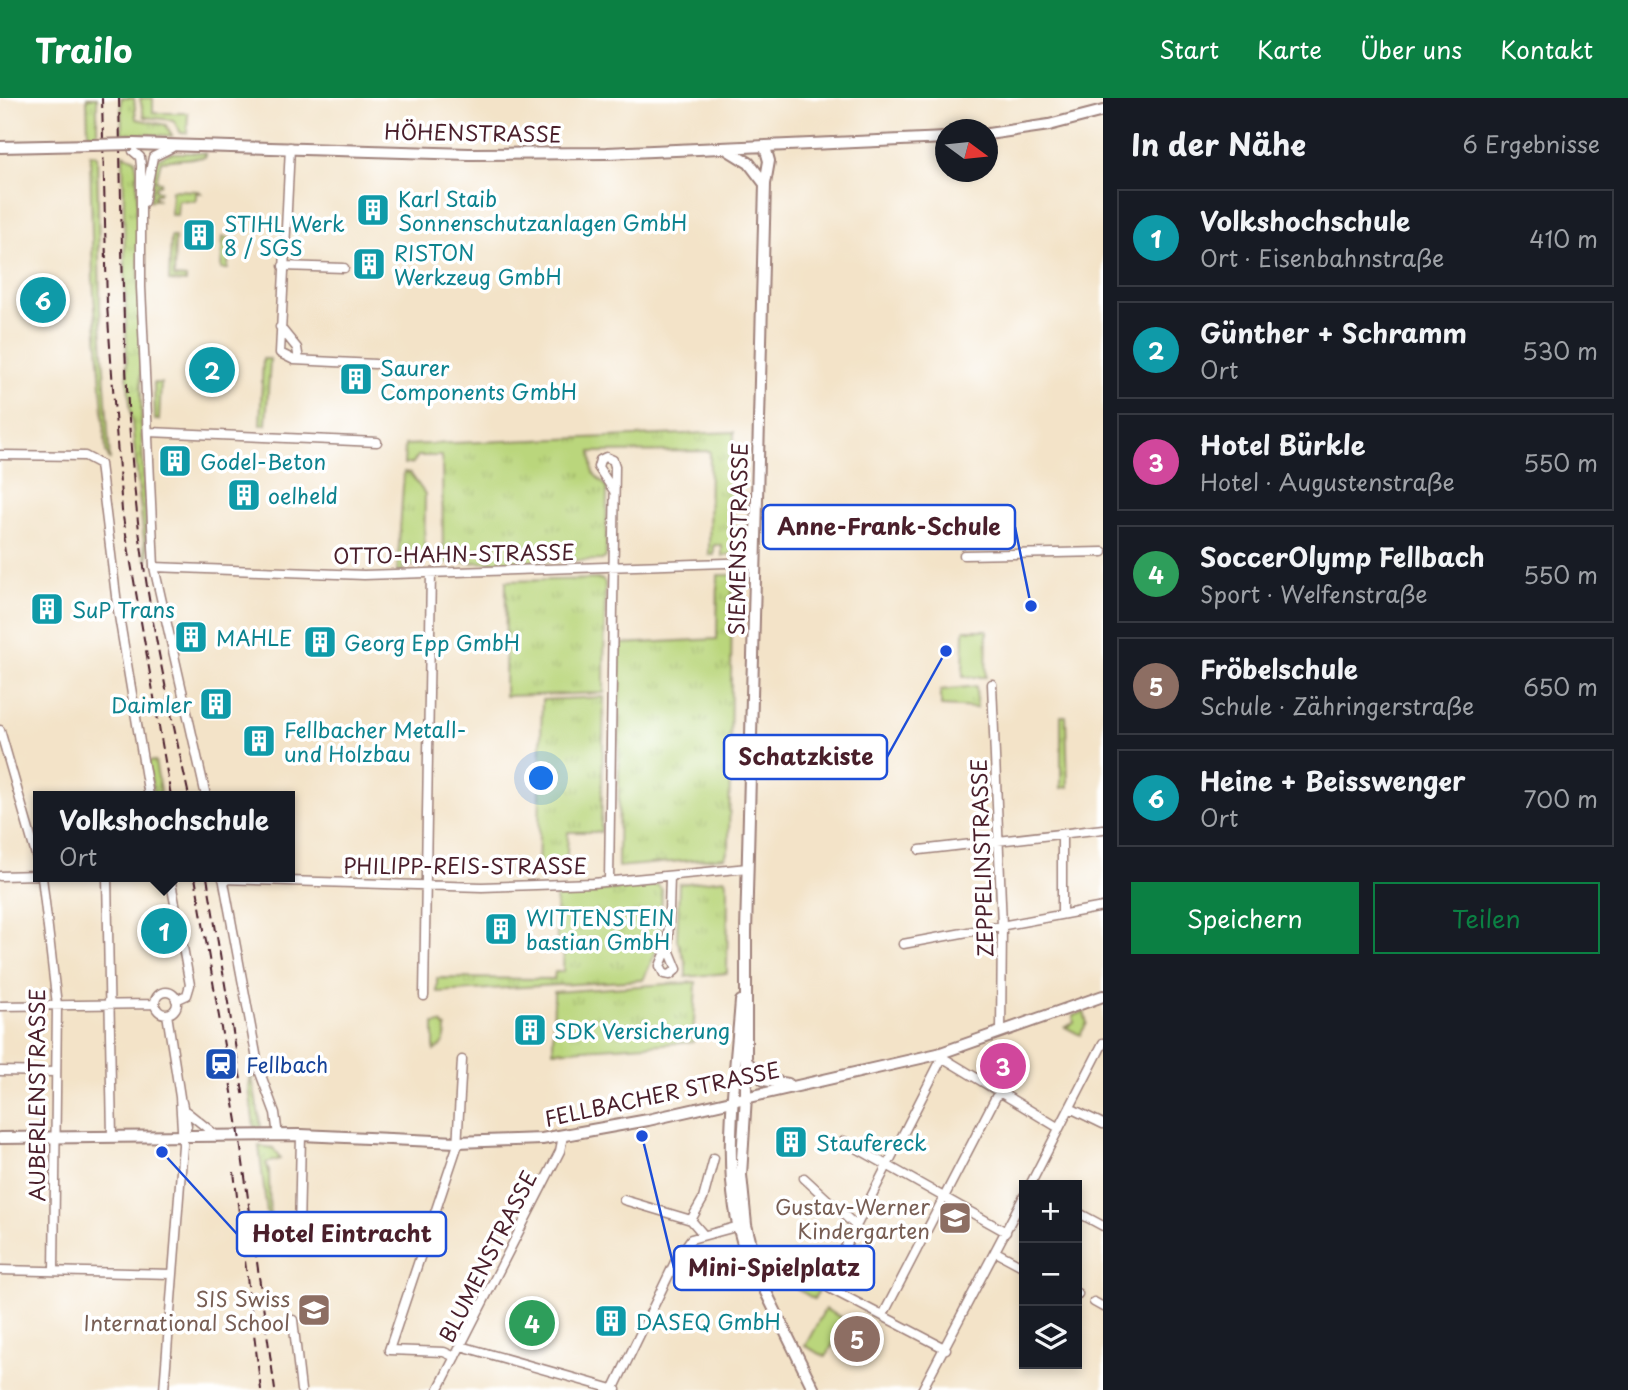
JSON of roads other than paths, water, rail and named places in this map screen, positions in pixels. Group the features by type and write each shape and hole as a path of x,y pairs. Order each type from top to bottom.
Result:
{"main road":[{"path":"998,133 1049,125 1103,111"},
{"name":"HÖHENSTRASSE","path":"0,147 92,145 137,149 193,144 469,154 726,149 935,139"},
{"name":"SIEMENSSTRASSE","path":"740,1097 756,562 762,180 765,147"},
{"path":"726,149 749,163 762,180"},
{"name":"SIEMENSSTRASSE","path":"740,1097 747,1062 746,933"},
{"name":"FELLBACHER STRASSE","path":"0,1138 301,1135 457,1142 563,1136 668,1116 794,1085 940,1056 1001,1032 1102,999"},
{"path":"747,1062 764,1080 794,1085"},
{"path":"740,1097 742,1225 760,1280 814,1390"}],"street":[{"path":"141,233 150,169 157,152 193,144"},
{"path":"289,147 280,353 287,358 299,360 375,364"},
{"path":"145,202 149,153 137,149 154,567 205,791"},
{"path":"283,266 344,268"},
{"path":"280,327 297,348 299,360"},
{"path":"149,432 377,442"},
{"path":"0,455 85,456 96,459 101,470 117,604 148,791"},
{"path":"609,881 614,491"},
{"path":"964,555 1103,552"},
{"name":"OTTO-HAHN-STRASSE","path":"154,567 364,575 756,562"},
{"path":"424,996 430,573"},
{"name":"ZEPPELINSTRASSE","path":"992,684 1002,926 1001,1032"},
{"path":"0,730 33,845"},
{"path":"920,850 1103,830"},
{"path":"1062,834 1062,914"},
{"name":"PHILIPP-REIS-STRASSE","path":"295,880 482,887 609,881 748,868"},
{"path":"0,876 33,876"},
{"path":"668,947 670,876"},
{"name":"AUBERLENSTRASSE","path":"41,882 57,1005 54,1271"},
{"path":"107,882 112,1137"},
{"path":"171,882 190,985 187,995 176,1000"},
{"path":"224,882 259,1070 275,1113 278,1136"},
{"path":"903,944 1103,907"},
{"path":"163,992 170,993 176,1000 176,1008 167,1014 159,1012 155,1004 157,996 163,992"},
{"path":"0,1006 155,1004"},
{"path":"164,1390 183,1136 167,1014"},
{"path":"1033,1180 1103,1043"},
{"path":"946,1349 829,1288 827,1283 940,1056 1059,1128"},
{"path":"456,1357 444,1352 389,1350 457,1142 462,1060"},
{"path":"0,1071 56,1072"},
{"path":"883,1315 999,1091"},
{"path":"180,1097 186,1111 187,1126 183,1136"},
{"path":"1070,1108 1103,1124"},
{"path":"186,1111 217,1136"},
{"path":"301,1135 299,1233 302,1237"},
{"name":"BLUMENSTRASSE","path":"438,1390 560,1151 563,1136"},
{"path":"844,1141 1006,1232"},
{"path":"691,1220 703,1199 714,1158"},
{"path":"804,1178 855,1225"},
{"path":"624,1200 691,1220 703,1234"},
{"path":"922,1390 946,1349 1019,1206"},
{"path":"1082,1215 1103,1226"},
{"path":"461,1346 614,1390 676,1259 691,1239 742,1225"},
{"path":"996,1252 1019,1264"},
{"path":"0,1270 172,1274"},
{"path":"1094,1302 1103,1307"},
{"path":"293,1321 302,1390"}],"railway":[{"path":"102,98 107,305 122,511 170,791"},
{"path":"119,98 125,346 135,494 151,608 188,791"},
{"path":"196,882 238,1127 275,1390"},
{"path":"208,882 244,1098"},
{"path":"234,1172 261,1390"}],"place":[{"name":"Karl Staib Sonnenschutzanlagen GmbH","path":"373,210"},
{"name":"STIHL Werk 8 / SGS","path":"199,235"},
{"name":"RISTON Werkzeug GmbH","path":"369,264"},
{"name":"Heine + Beisswenger","path":"43,300"},
{"name":"Günther + Schramm","path":"212,370"},
{"name":"Saurer Components GmbH","path":"356,379"},
{"name":"Godel-Beton","path":"175,461"},
{"name":"oelheld","path":"244,495"},
{"name":"Anne-Frank-Schule","path":"1031,606"},
{"name":"SuP Trans","path":"47,609"},
{"name":"MAHLE","path":"191,637"},
{"name":"Georg Epp GmbH","path":"320,642"},
{"name":"Schatzkiste","path":"946,651"},
{"name":"Daimler","path":"216,704"},
{"name":"Fellbacher Metall- und Holzbau","path":"259,741"},
{"name":"WITTENSTEIN bastian GmbH","path":"501,929"},
{"name":"Volkshochschule","path":"164,931"},
{"name":"SDK Versicherung","path":"530,1030"},
{"name":"Fellbach","path":"221,1064"},
{"name":"Hotel Bürkle","path":"1003,1066"},
{"name":"Mini-Spielplatz","path":"642,1136"},
{"name":"Staufereck","path":"791,1142"},
{"name":"Hotel Eintracht","path":"162,1152"},
{"name":"Gustav-Werner Kindergarten","path":"955,1218"},
{"name":"SIS Swiss International School","path":"314,1310"},
{"name":"DASEQ GmbH","path":"611,1321"},
{"name":"SoccerOlymp Fellbach","path":"532,1323"},
{"name":"Fröbelschule","path":"857,1339"}]}
